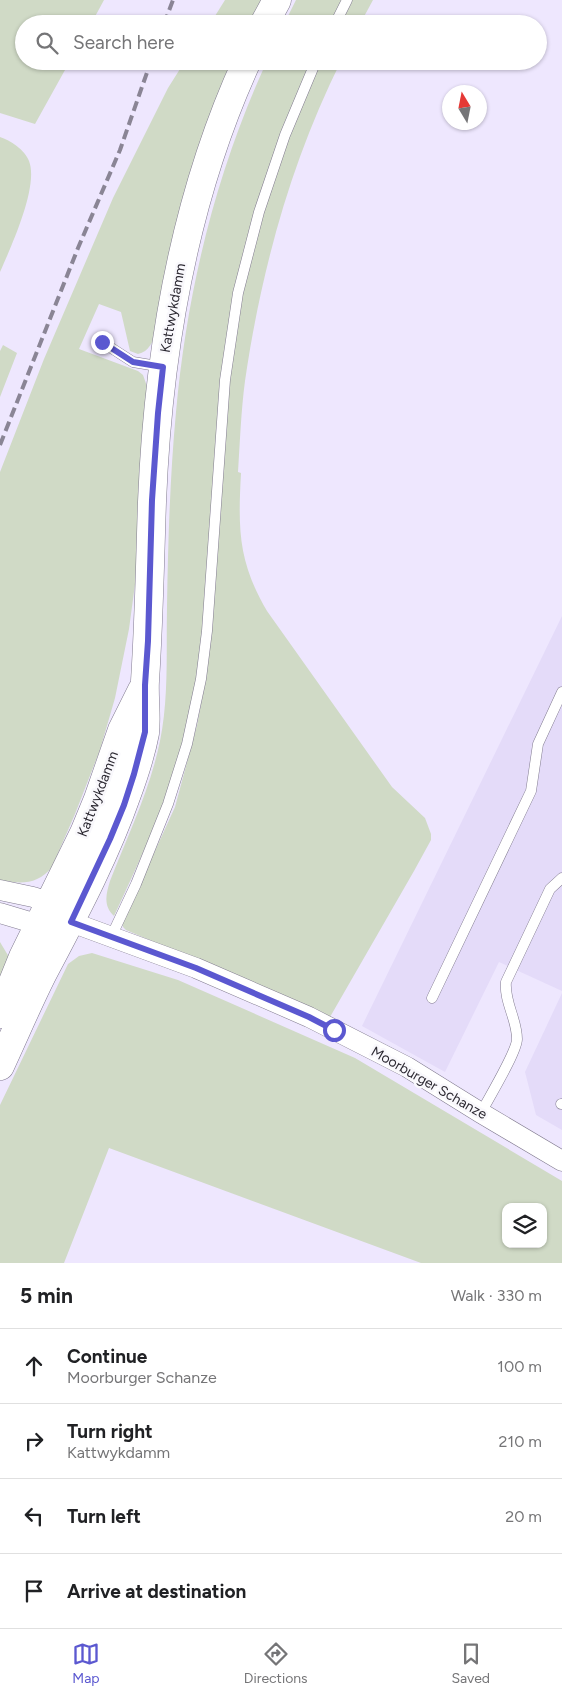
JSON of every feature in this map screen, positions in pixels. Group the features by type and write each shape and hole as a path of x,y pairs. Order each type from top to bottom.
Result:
{"main road":[{"path":"268,15 276,0"},
{"name":"Kattwykdamm","path":"0,1066 41,977 71,922 110,839 134,774 145,732 152,500 163,367 180,270 193,213 224,116 243,70"},
{"name":"Kattwykdamm","path":"0,1014 23,957 98,799 122,730 145,685"},
{"path":"45,914 62,910 71,922"}],"street":[{"path":"0,890 33,897 45,914"},
{"path":"0,913 45,914"},
{"name":"Moorburger Schanze","path":"71,922 196,968 309,1017 407,1067 562,1161"}],"lane":[{"path":"340,15 347,0"},
{"path":"111,937 136,884 168,804 187,744 201,679 206,640 225,380 238,293 259,212 282,143 312,70"},
{"path":"102,342 133,362 163,367"},
{"path":"432,998 531,791 538,744 562,692"},
{"path":"480,1113 516,1046 516,1028 505,990 506,982 550,889 562,878"}],"shaded area":[{"path":"562,616 562,991 499,962 445,1072 362,1026"},
{"path":"562,993 562,1130 536,1115 525,1072"}],"green space":[{"path":"0,0 104,0 96,15 15,15 15,70 65,70 35,124 0,113"},
{"path":"225,0 263,0 256,15 216,15"},
{"path":"296,0 373,0 365,15 288,15"},
{"path":"179,70 232,70 154,339 150,346 142,353 138,354 130,351 121,312 99,304 79,349 138,371 143,375 149,392 138,562 129,629 115,698 100,750 52,867 41,877 28,882 0,880 0,472 44,359 113,198 168,88"},
{"path":"263,70 337,70 307,138 280,217 269,258 252,340 244,392 238,472 241,473 240,528 245,561 257,593 267,611 392,787 425,818 431,834 431,840 414,871 330,1017 126,930 123,927 122,923 175,807 197,725 206,677 197,674 192,706 176,768 141,858 114,916 108,908 106,900 110,881 138,812 156,759 160,741 166,691 167,582 171,485 181,366 196,277 206,232 233,146"},
{"path":"0,137 21,149 29,161 31,172 27,201 11,248 0,272"},
{"path":"3,345 17,353 0,397 0,351"},
{"path":"0,942 9,957 0,995"},
{"path":"92,953 178,980 355,1058 562,1181 562,1263 421,1263 109,1148 64,1263 0,1263 0,1105 68,964 79,956"}],"railway":[{"path":"167,15 173,0"},
{"path":"0,445 78,248 120,150 148,70"}],"route":[{"path":"102,342 133,362 163,367 152,500 145,732 124,805 71,922 196,968 309,1017 334,1030"}]}
